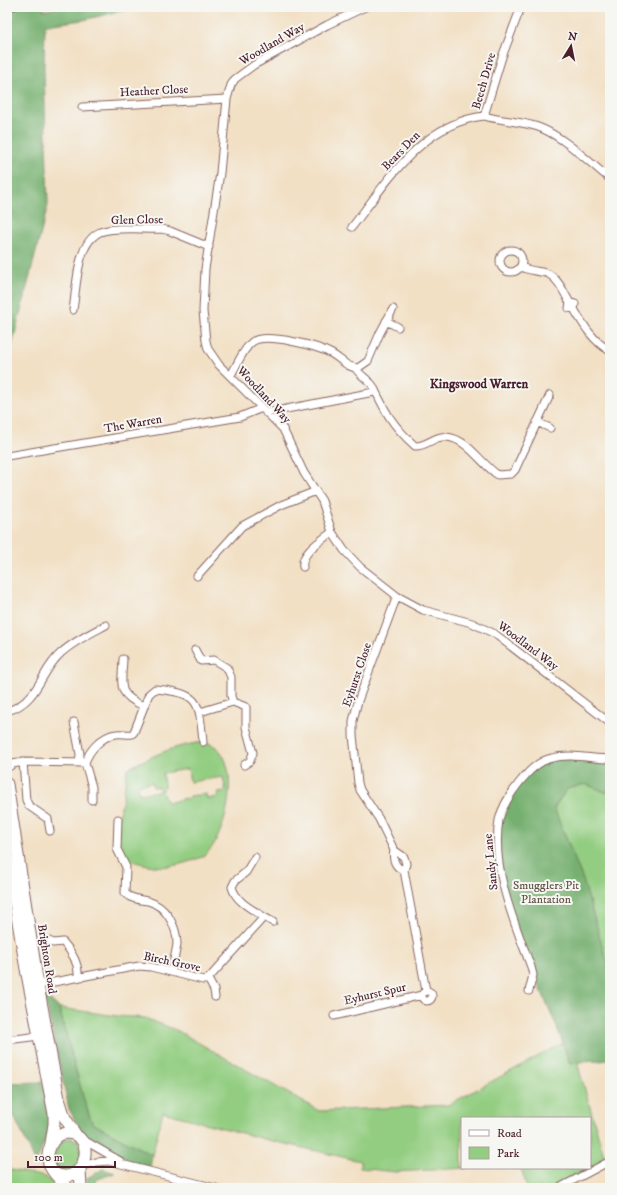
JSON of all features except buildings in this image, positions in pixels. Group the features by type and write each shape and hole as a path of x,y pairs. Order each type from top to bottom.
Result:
{"highway":[{"name":"Brighton Road","path":"7,784 38,984 62,1109 65,1118 78,1137"},
{"name":"Brighton Road","path":"7,857 54,1114 51,1143"},
{"path":"68,1188 54,1173 48,1160 51,1143 63,1134 78,1137 84,1150 81,1168 81,1188"},
{"path":"54,1173 61,1176 68,1176 81,1168"}],"street":[{"name":"Woodland Way","path":"365,7 327,25 254,65 235,79 231,85 227,99 220,173 204,290 206,341 213,358 283,429 304,473 324,506 332,532 344,550 360,567 397,596 423,610 472,623 489,630 610,723"},
{"name":"Beech Drive","path":"521,7 502,57 484,116 497,120 518,122 547,131 610,179"},
{"name":"Heather Close","path":"82,106 227,99"},
{"name":"Bears Den","path":"352,226 402,164 433,135 461,120 484,116"},
{"name":"Glen Close","path":"73,310 85,246 92,237 101,232 162,229 209,247"},
{"path":"521,267 529,271 547,274 553,277 591,335 599,344 610,351"},
{"path":"356,368 364,365 368,361 393,309"},
{"path":"386,321 398,327"},
{"path":"231,376 247,346 253,341 270,338 291,341 330,353 345,364 356,368 361,376 372,385 374,392 393,424 415,446 419,446 440,437 452,438 463,444 498,476 511,474 515,470 550,395"},
{"name":"The Warren","path":"7,456 240,417 264,411 374,392"},
{"path":"537,422 550,428"},
{"path":"197,576 242,526 280,505 316,491"},
{"path":"302,567 302,562 307,554 332,532"},
{"name":"Eyhurst Close","path":"397,596 358,701 353,721 353,735 360,790 379,819 394,850 402,854 405,861 404,870 424,993"},
{"path":"7,711 17,707 33,694 60,653 106,625"},
{"path":"195,650 201,661 214,660 227,668 231,677 232,702"},
{"path":"123,659 122,683 124,692 129,699 143,706"},
{"path":"82,763 92,749 108,736 117,734 132,734 150,691 158,689 187,695 196,703 200,712 203,742"},
{"path":"200,712 232,702 244,705 247,709 246,727 253,753 250,761 244,765"},
{"path":"74,722 82,763 92,787 92,800"},
{"name":"Sandy Lane","path":"530,992 533,975 531,967 504,890 498,841 502,811 514,789 527,772 543,761 568,756 610,759"},
{"path":"7,768 13,764 23,762 82,763"},
{"path":"23,762 26,800 29,806 48,819 50,831"},
{"path":"118,819 116,849 126,867 125,893 128,897 158,906 167,914 174,926 177,944 171,971"},
{"path":"256,857 246,872 235,881 232,887 234,893 244,905 273,922"},
{"name":"Birch Grove","path":"38,984 139,966 171,971 203,980 208,979 264,917"},
{"path":"49,941 53,943 63,942 71,951 78,971 78,976"},
{"path":"208,979 214,990 215,997"},
{"name":"Eyhurst Spur","path":"334,1016 424,993"},
{"path":"7,1040 39,1036"},
{"path":"78,1137 128,1166"},
{"path":"81,1168 104,1161 216,1188"},
{"path":"559,1188 610,1161"}],"green space":[{"path":"7,7 43,7 43,10 68,7 138,7 83,20 45,25 44,69 48,205 7,365"},
{"path":"203,742 216,747 225,759 229,775 229,793 226,812 221,830 214,845 202,857 173,866 151,866 125,859 116,845 118,819 123,798 127,769 164,752","holes":["188,769 190,782 223,777 226,791 218,792 218,797 207,799 206,794 190,796 188,799 185,798 168,803 162,792 164,787 163,773","152,782 153,787 159,787 160,791 139,794 138,785"]},
{"name":"Smugglers Pit Plantation","path":"552,758 610,759 608,793 585,784 567,789 554,808 583,880 610,972 610,1060 570,1063 520,939 505,889 500,863 498,826 500,814 508,798 520,783 537,767"},
{"path":"585,784 610,794 610,972 583,880 554,808 567,789"},
{"path":"44,994 59,1008 84,1100 92,1123 152,1155 150,1168 104,1148 88,1137 78,1126 69,1109"},
{"path":"59,1008 117,1016 145,1018 176,1030 319,1111 448,1105 563,1043 569,1063 577,1062 605,1159 591,1166 591,1117 461,1117 461,1168 395,1172 360,1168 360,1161 264,1139 163,1112 152,1155 92,1123 84,1100"},
{"path":"42,1082 51,1125 36,1163 9,1106 7,1105 7,1083"},
{"path":"70,1138 78,1141 82,1156 71,1173 59,1170 55,1160 58,1146"},
{"path":"7,1169 46,1177 53,1185 51,1188 7,1188"},
{"path":"103,1169 115,1173 95,1180 96,1188 88,1188 87,1178"},
{"path":"521,1169 587,1169 552,1188 527,1188"}],"railway":[{"path":"7,10 20,7"}],"district":[{"name":"Kingswood Warren","path":"479,384"}]}
